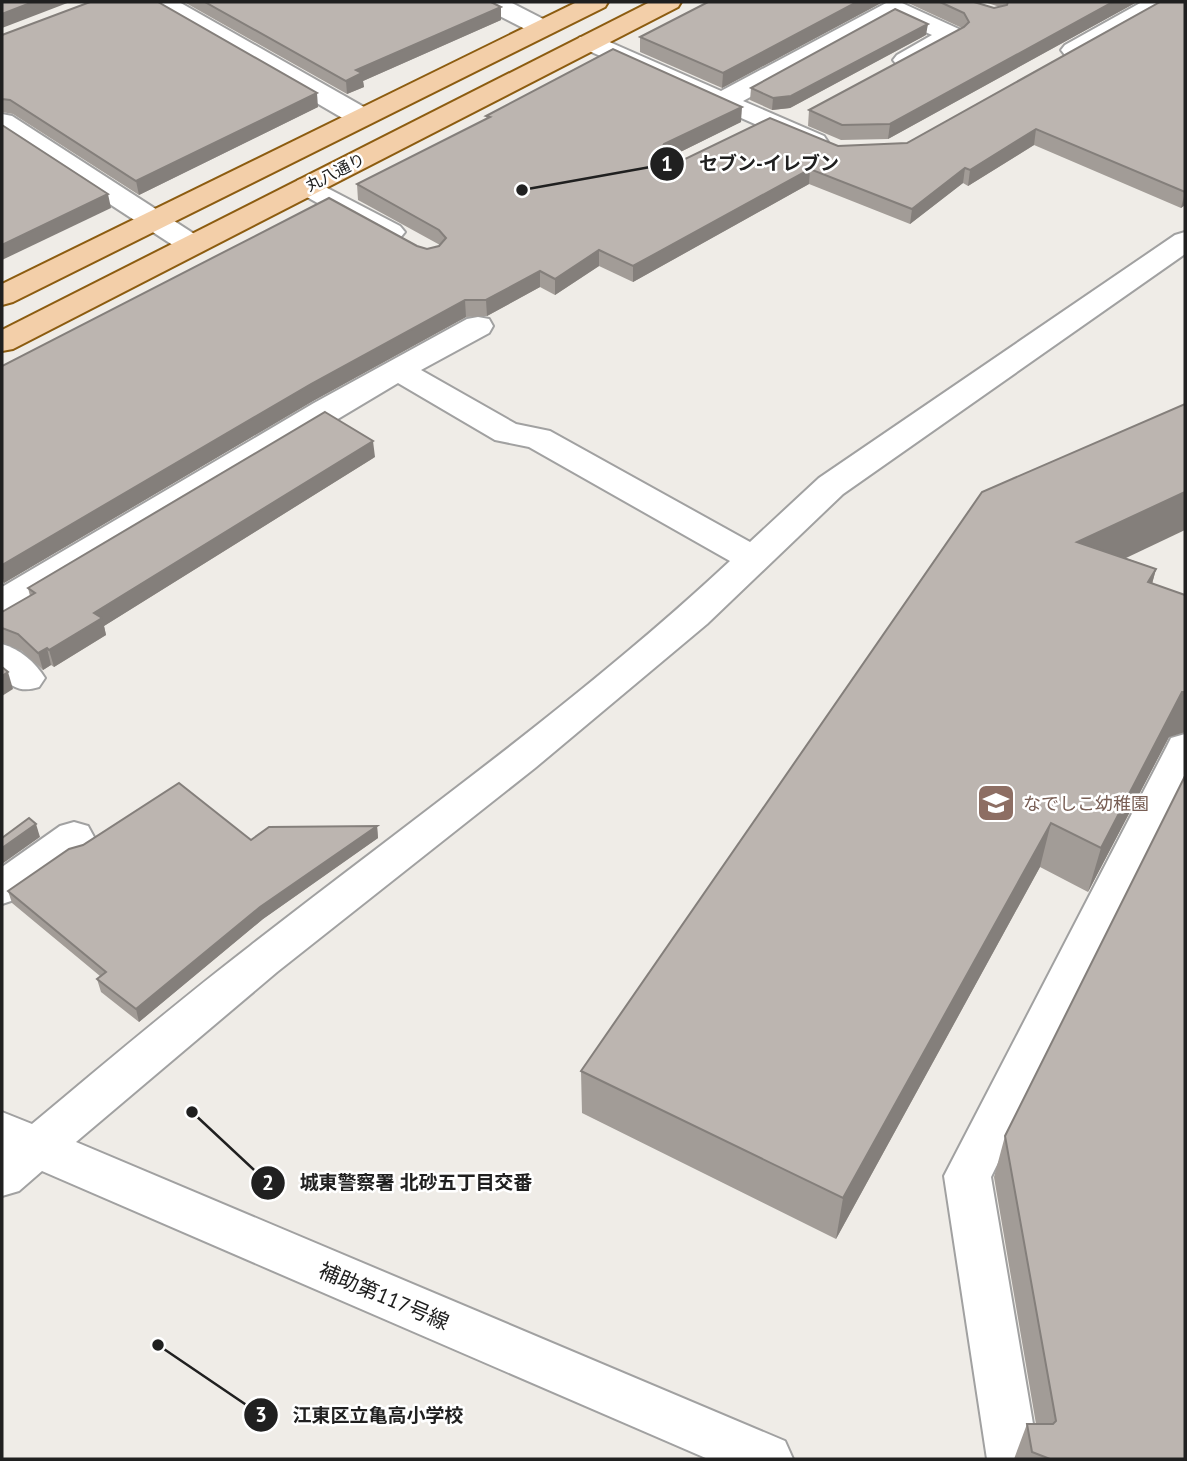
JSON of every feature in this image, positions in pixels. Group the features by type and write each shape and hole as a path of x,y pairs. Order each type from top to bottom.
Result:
{"main road":[{"path":"2,296 596,2"},
{"name":"丸八通り","path":"2,342 668,2"}],"street":[{"path":"161,2 361,117"},
{"path":"491,2 542,28"},
{"path":"1055,61 1160,2"},
{"path":"723,101 893,8 952,35 881,74"},
{"path":"589,42 836,152"},
{"path":"734,139 769,121 797,119 809,113"},
{"path":"2,122 192,245"},
{"path":"2,152 29,139"},
{"path":"308,186 417,247"},
{"path":"13,1152 531,749 694,615 831,486 1185,241"},
{"path":"2,603 398,370 478,326"},
{"path":"398,370 507,433 538,438 753,559"},
{"path":"1013,1459 967,1176 1185,748"},
{"path":"2,888 74,837"},
{"name":"補助第117号線","path":"13,1152 767,1459"}],"building":[{"path":"2,2 33,2 2,14"},
{"path":"90,2 158,2 317,93 136,181 10,100 2,99 2,35"},
{"path":"205,2 491,2 501,7 356,70 362,73 346,81"},
{"path":"708,2 857,2 723,73 640,37"},
{"path":"940,2 974,2 994,8 1007,5 1008,2 1113,2 890,124 842,125 809,110 969,22 964,13"},
{"path":"1160,2 1185,2 1185,192 1036,129 970,170 965,168 912,209 810,169 633,266 599,250 555,279 540,271 486,300 465,300 311,384 2,565 2,366 329,198 417,246 427,249 439,246 446,238 439,230 357,184 490,117 486,116 613,49 742,107 664,144 659,154 665,161 677,163 770,118 838,146 907,143"},
{"path":"895,9 928,24 791,96 773,98 751,88"},
{"path":"2,125 108,194 2,245"},
{"path":"1185,404 1185,492 1077,542 1156,569 1148,582 1185,595 1185,692 1182,692 1101,848 1051,823 843,1198 581,1071 982,492"},
{"path":"325,412 373,441 94,613 102,618 49,650 47,648 38,653 18,634 2,628 2,612 35,593 28,588"},
{"path":"1185,776 1185,1459 1050,1459 1032,1452 1027,1424 1053,1424 1056,1421 1005,1136"},
{"path":"179,783 251,840 269,827 377,826 260,907 136,1009 97,979 106,972 8,891 69,849 83,845"},
{"path":"29,818 36,824 2,848 2,838"}],"place":[{"name":"セブン-イレブン","path":"522,190"},
{"name":"なでしこ幼稚園","path":"996,803"},
{"name":"城東警察署 北砂五丁目交番","path":"192,1112"},
{"name":"江東区立亀高小学校","path":"158,1345"}]}
